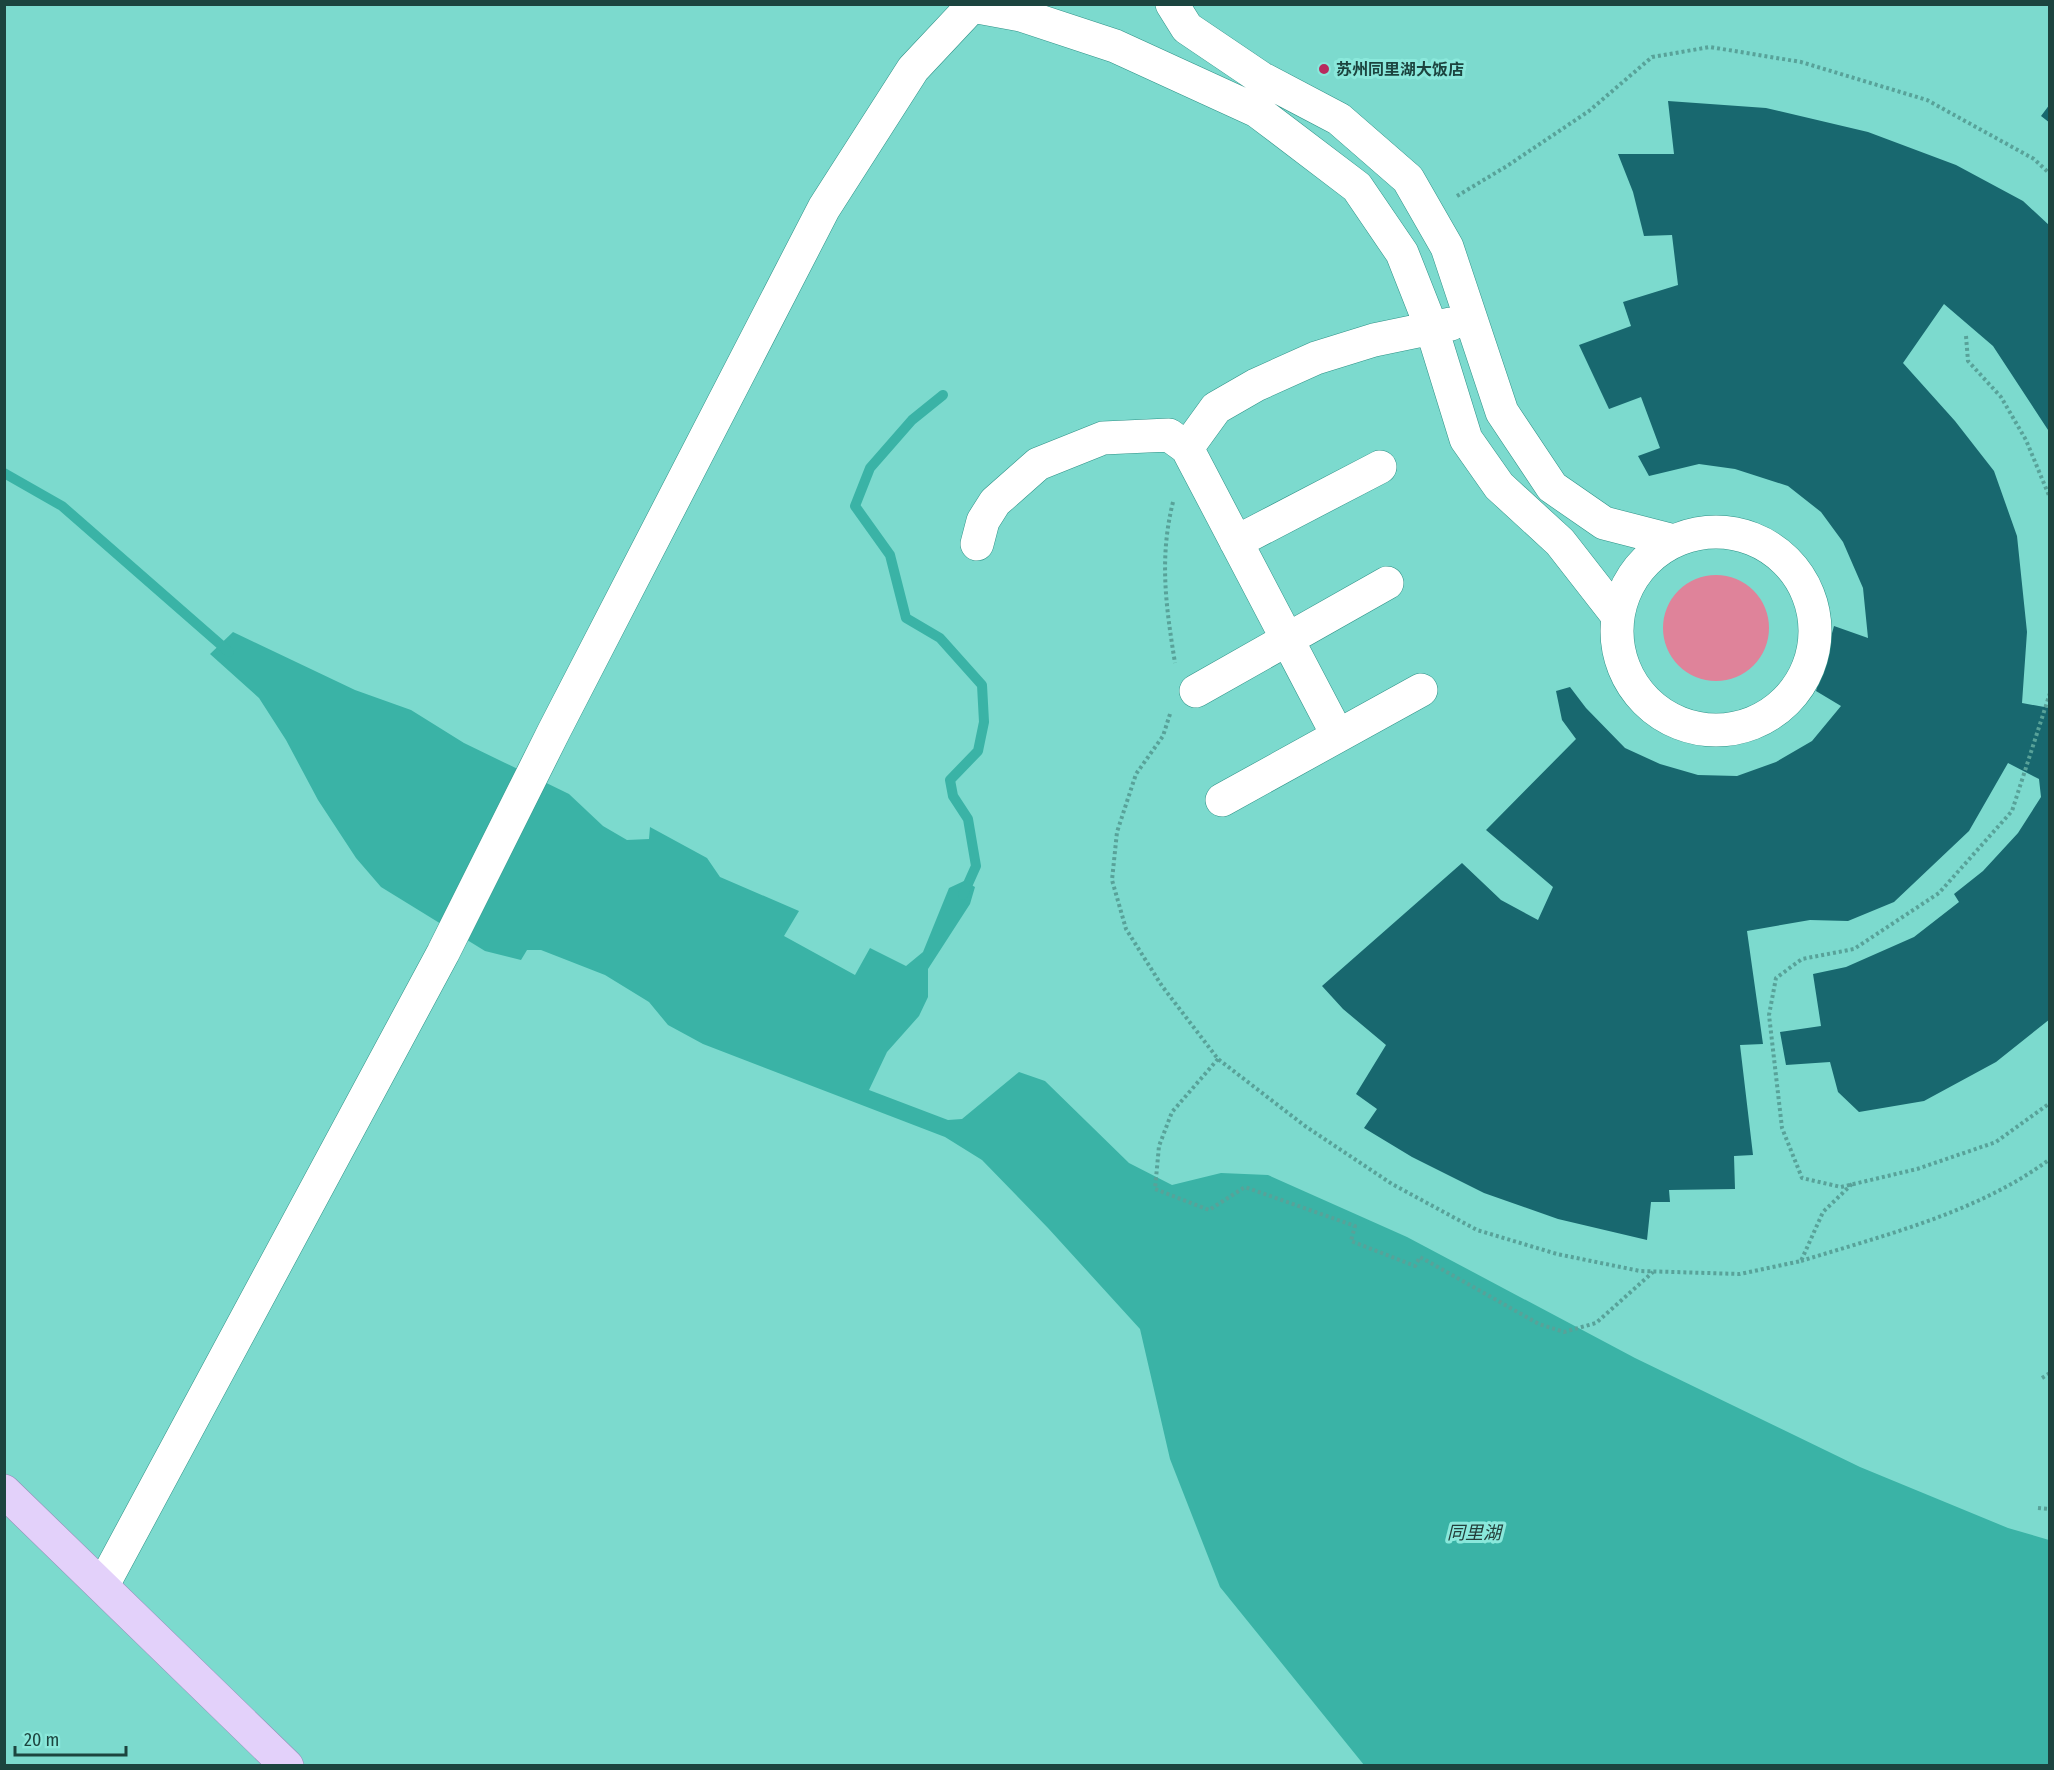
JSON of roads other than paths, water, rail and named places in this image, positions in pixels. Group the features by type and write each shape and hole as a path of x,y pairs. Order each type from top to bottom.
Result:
{"main road":[{"path":"4,1491 287,1766"}],"street":[{"path":"1172,4 1187,28 1261,78 1339,119 1408,179 1447,247 1502,412 1551,487 1604,523 1674,541"},
{"path":"103,1585 443,953 554,731 824,208 913,69 973,5 1021,15 1115,46 1257,111 1357,187 1402,253 1432,329 1466,439 1499,486 1560,542 1617,615"},
{"path":"1187,448 1216,408 1256,385 1316,358 1374,340 1432,329 1471,318"},
{"path":"977,544 983,521 995,502 1038,464 1103,438 1169,435 1187,448 1338,736"},
{"path":"1236,542 1380,467"},
{"path":"1706,532 1739,534 1770,548 1795,571 1810,600 1816,633 1809,665 1793,694 1767,716 1737,728 1705,730 1674,721 1647,703 1628,678 1617,647 1617,615 1628,584 1647,559 1674,541 1706,532"},
{"path":"1181,690 1287,639 1387,583"},
{"path":"1222,800 1421,690"}],"water":[{"name":"同里湖","path":"233,632 355,690 411,710 464,743 569,794 603,826 627,840 649,839 650,827 707,858 720,877 799,911 784,936 855,975 870,948 906,966 923,952 949,888 964,881 975,887 970,904 928,969 928,997 919,1016 887,1052 869,1090 948,1120 962,1119 1019,1072 1045,1081 1129,1163 1172,1185 1221,1173 1268,1175 1407,1237 1635,1358 1860,1467 2008,1528 2049,1540 2049,1765 1364,1765 1220,1587 1170,1459 1140,1329 982,1160 945,1137 703,1044 668,1025 649,1002 605,975 541,950 527,950 521,960 485,951 381,887 356,858 318,800 286,740 259,698 210,654"}],"waterway":[{"path":"943,395 912,420 870,468 855,506 890,555 906,618 940,638 982,685 984,722 978,751 950,780 953,796 968,819 976,866 963,895"},
{"path":"4,473 62,506 229,652"}],"place":[{"name":"苏州同里湖大饭店","path":"1324,69"}]}
